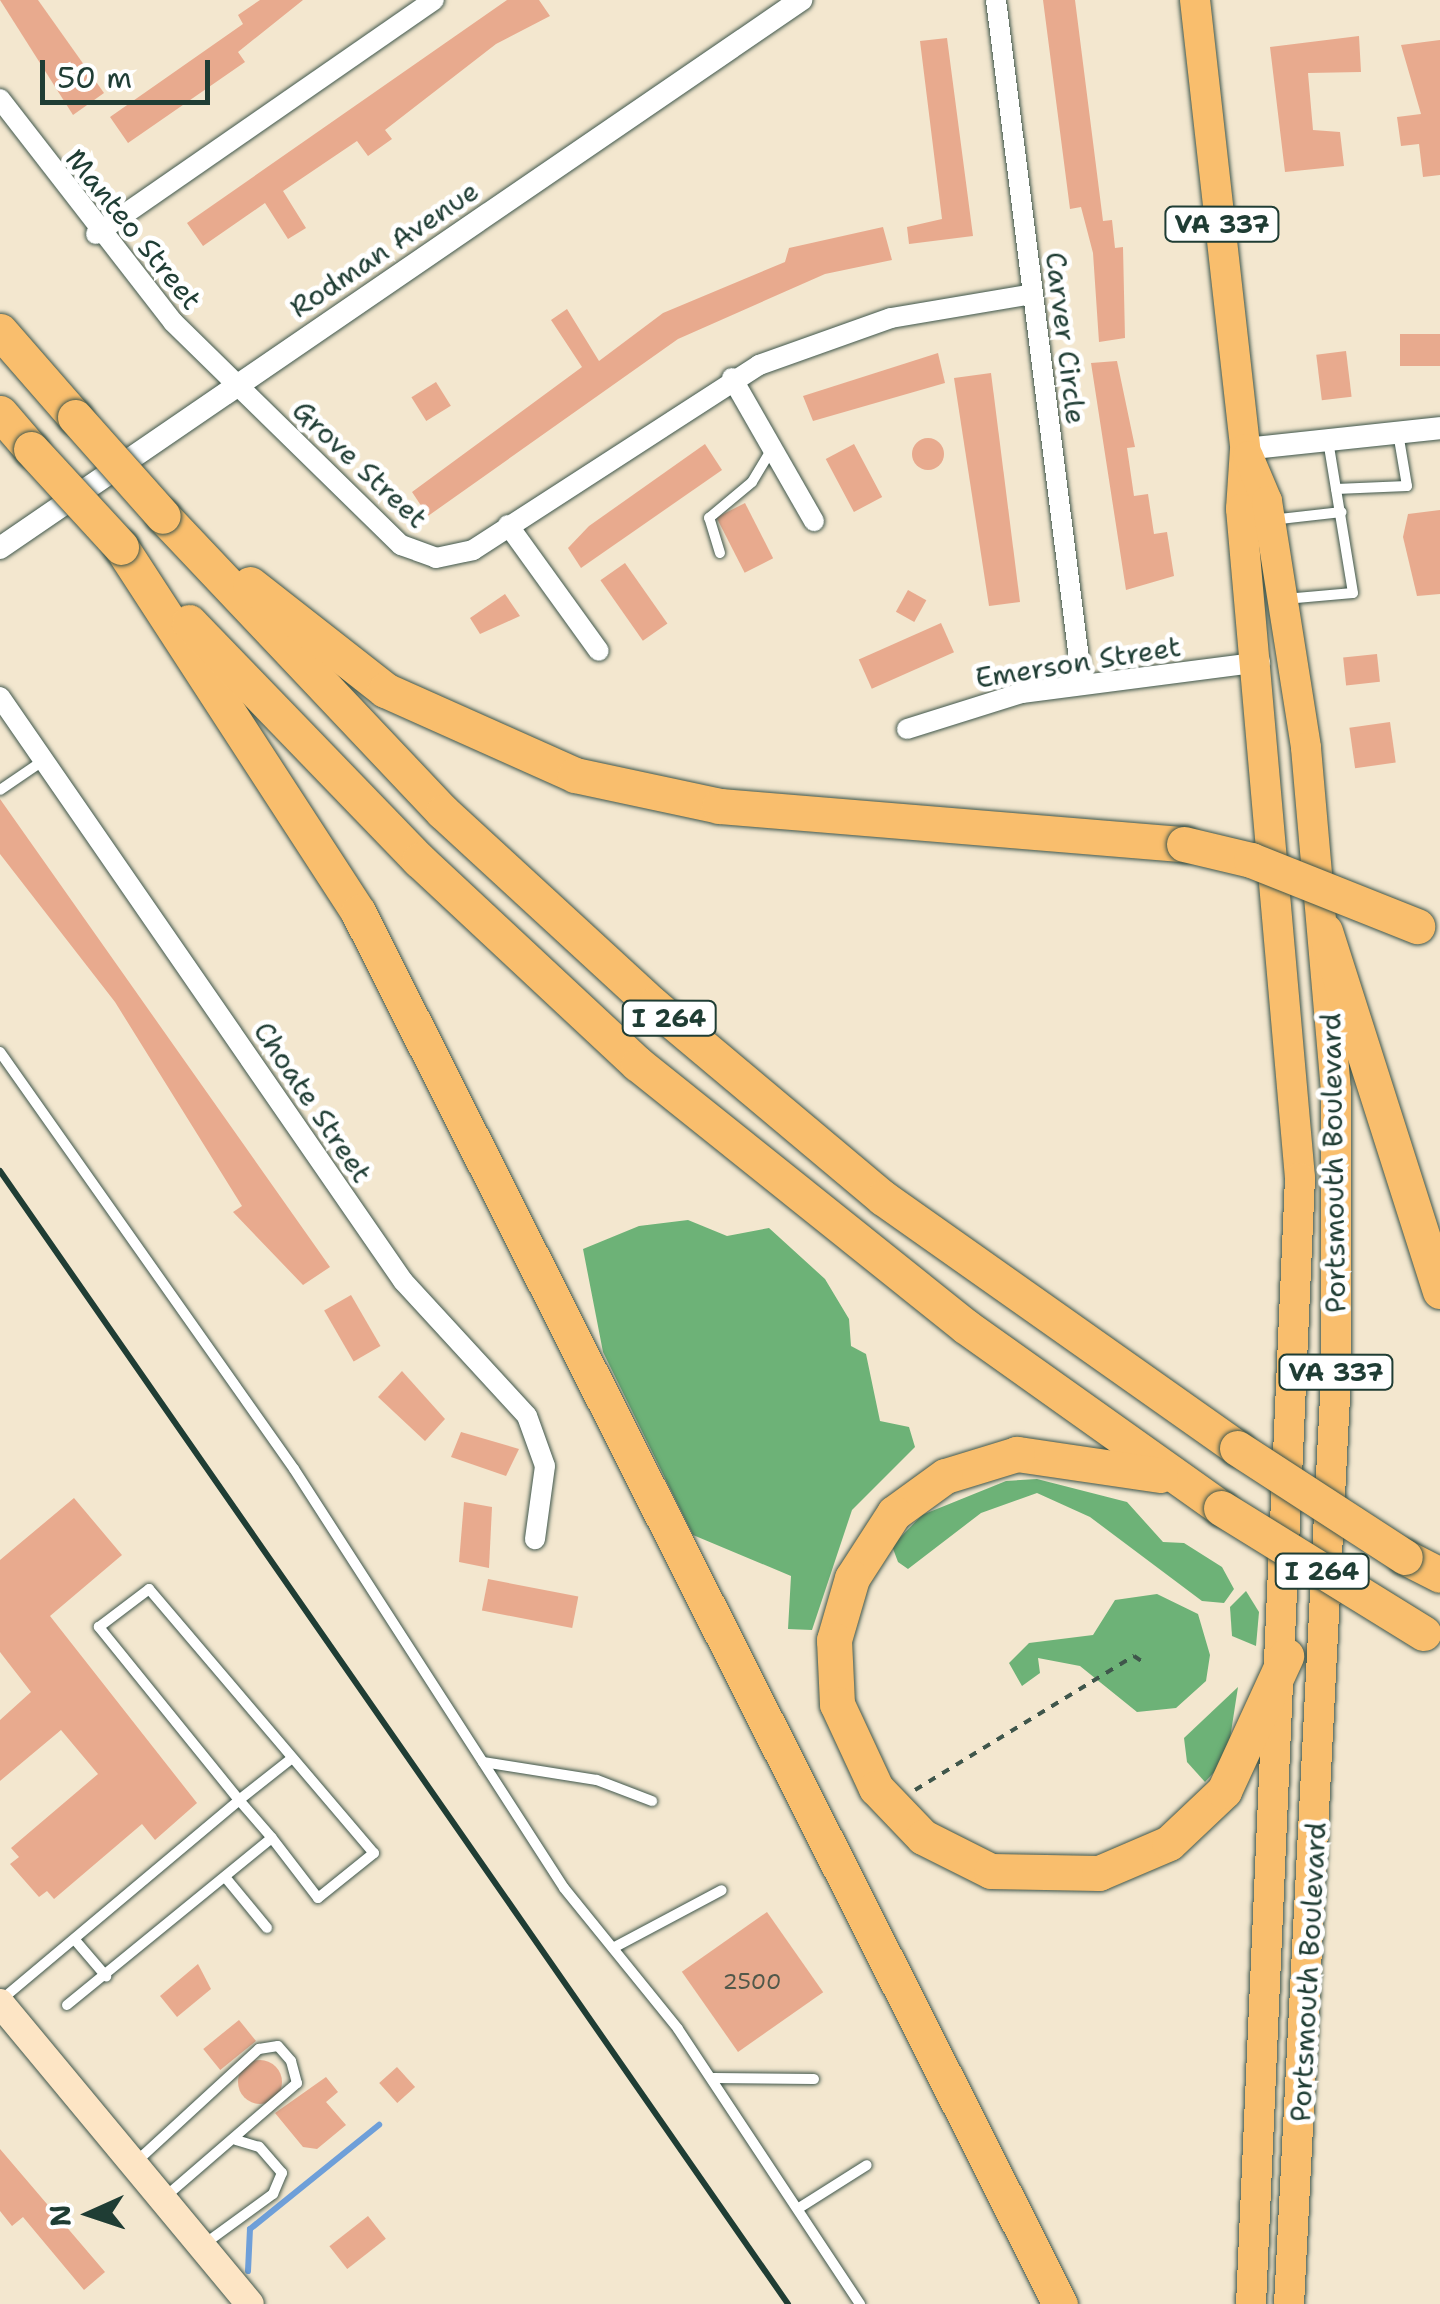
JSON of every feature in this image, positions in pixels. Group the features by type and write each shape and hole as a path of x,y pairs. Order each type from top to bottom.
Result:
{"highway":[{"name":"I 264","path":"0,331 163,516 443,812 667,1017 883,1198 1238,1448 1440,1576"},
{"name":"I 264","path":"0,414 418,860 638,1064 816,1211 1173,1478 1432,1638"},
{"path":"163,516 385,690 575,775 719,806 1184,844 1251,860 1429,932"},
{"path":"121,547 358,912 1060,2304"},
{"path":"1325,930 1440,1291"},
{"path":"1173,1478 1017,1454 945,1476 894,1514 840,1608 833,1672 845,1729 890,1806 923,1838 991,1871 1065,1878 1137,1861 1224,1791 1286,1656"}],"main road":[{"name":"Portsmouth Boulevard","path":"1195,0 1245,448 1242,509 1260,662 1300,1178 1286,1656 1251,2304"},
{"name":"Portsmouth Boulevard","path":"1245,448 1270,520 1283,599 1325,930 1336,1090 1336,1377 1289,2304"},
{"path":"0,2002 250,2304"}],"street":[{"path":"96,234 434,0"},
{"name":"Rodman Avenue","path":"0,548 801,0"},
{"name":"Carver Circle","path":"996,0 1082,684"},
{"name":"Manteo Street","path":"0,99 96,234 237,386"},
{"name":"Grove Street","path":"237,386 418,554 455,556 732,378 891,318 1033,294"},
{"path":"732,378 814,521"},
{"path":"1245,448 1440,428"},
{"path":"508,525 599,651"},
{"name":"Emerson Street","path":"907,728 1082,684 1260,662"},
{"name":"Choate Street","path":"0,697 412,1294 527,1416 545,1466 536,1539"}],"lane":[{"path":"1336,489 1406,486 1398,432"},
{"path":"1283,599 1353,593 1328,440"},
{"path":"720,553 709,518 752,482 772,448"},
{"path":"1270,520 1342,512"},
{"path":"0,790 44,760"},
{"path":"0,1052 294,1470 482,1762 613,1948 712,2078 860,2304"},
{"path":"149,1590 374,1853 318,1898 239,1800 99,1628 149,1590"},
{"path":"0,2002 291,1759"},
{"path":"482,1762 597,1780 652,1800"},
{"path":"67,2005 272,1838"},
{"path":"225,1877 267,1928"},
{"path":"613,1948 722,1890"},
{"path":"74,1940 106,1976"},
{"path":"134,2164 260,2049 278,2046 296,2083 236,2140 163,2199"},
{"path":"712,2078 814,2078"},
{"path":"202,2246 273,2194 282,2173 258,2147 236,2140"},
{"path":"799,2208 868,2164"}],"path":[{"path":"890,1806 1118,1665 1134,1656 1144,1662"}],"green space":[{"path":"688,1220 727,1236 769,1228 825,1279 849,1319 851,1346 866,1354 880,1421 909,1427 915,1447 852,1510 812,1630 788,1629 791,1576 693,1535 603,1352 583,1249 639,1226"},
{"path":"1037,1479 1127,1502 1163,1542 1184,1543 1222,1567 1234,1589 1224,1603 1202,1601 1090,1517 1037,1493 981,1513 908,1569 898,1562 892,1546 922,1515 1006,1481"},
{"path":"1246,1591 1259,1612 1256,1646 1232,1636 1230,1607"},
{"path":"1157,1594 1198,1614 1210,1655 1206,1681 1176,1708 1137,1712 1080,1666 1038,1658 1040,1673 1022,1686 1009,1663 1029,1643 1093,1635 1115,1600"},
{"path":"1238,1687 1227,1758 1205,1782 1187,1762 1184,1738"}],"building":[{"path":"0,0 38,0 104,93 73,115"},
{"path":"260,0 303,0 238,52 245,62 128,143 110,117 243,24 238,15"},
{"path":"507,0 539,0 550,16 496,44 385,130 392,139 368,156 357,141 283,191 306,228 288,239 265,203 203,246 187,223"},
{"path":"1043,0 1075,0 1103,221 1112,220 1115,248 1123,247 1125,338 1099,342 1093,253 1081,207 1070,209"},
{"path":"1359,36 1361,72 1308,73 1313,130 1340,132 1344,166 1285,172 1270,47"},
{"path":"947,38 973,236 909,244 907,227 942,219 920,41"},
{"path":"1440,40 1440,175 1423,177 1419,144 1401,146 1397,117 1421,114 1401,45"},
{"path":"883,227 892,260 825,274 678,339 428,516 412,492 582,367 551,320 567,309 599,361 663,313 785,262 789,248"},
{"path":"1400,334 1440,334 1440,366 1400,366"},
{"path":"1346,351 1352,397 1322,400 1316,355"},
{"path":"938,353 945,383 813,421 803,396"},
{"path":"1117,361 1135,447 1127,448 1134,496 1148,494 1154,534 1167,532 1174,576 1126,590 1091,363"},
{"path":"991,373 1020,602 989,606 954,378"},
{"path":"436,382 451,406 426,421 411,397"},
{"path":"928,438 940,442 944,454 940,466 928,470 916,466 912,454 916,442"},
{"path":"705,444 722,470 581,568 568,548 589,526"},
{"path":"854,444 882,497 854,512 826,459"},
{"path":"745,503 773,558 745,573 716,518"},
{"path":"1440,510 1440,594 1417,596 1403,537 1408,514"},
{"path":"625,563 667,624 643,641 600,580"},
{"path":"908,590 926,600 914,622 896,612"},
{"path":"505,594 520,616 480,634 470,618"},
{"path":"941,623 954,652 872,689 859,660"},
{"path":"1377,654 1380,682 1346,685 1343,658"},
{"path":"1390,722 1396,763 1355,768 1349,728"},
{"path":"0,799 330,1267 303,1285 233,1212 242,1206 115,1002 0,854"},
{"path":"351,1295 380,1346 354,1362 324,1310"},
{"path":"402,1371 445,1419 425,1441 378,1397"},
{"path":"461,1432 519,1449 506,1476 451,1457"},
{"path":"74,1498 122,1555 50,1616 197,1803 155,1840 142,1824 54,1899 47,1891 39,1897 10,1864 19,1857 11,1848 98,1774 61,1730 0,1781 0,1720 31,1692 0,1652 0,1560"},
{"path":"464,1502 492,1507 489,1568 459,1562"},
{"path":"488,1579 578,1597 572,1628 482,1610"},
{"path":"767,1912 823,1992 738,2052 682,1972"},
{"path":"198,1964 211,1989 177,2017 160,1996"},
{"path":"239,2020 256,2041 220,2070 203,2049"},
{"path":"260,2060 276,2066 282,2082 276,2098 260,2104 244,2098 238,2082 244,2066"},
{"path":"397,2067 415,2087 397,2103 379,2083"},
{"path":"326,2077 338,2092 326,2102 346,2125 317,2149 303,2147 275,2113"},
{"path":"0,2149 105,2272 84,2290 23,2217 12,2226 0,2211"},
{"path":"368,2216 386,2239 347,2269 329,2246"}],"waterway":[{"path":"248,2271 250,2229 379,2125"}],"railway":[{"path":"0,1171 788,2304"}]}
